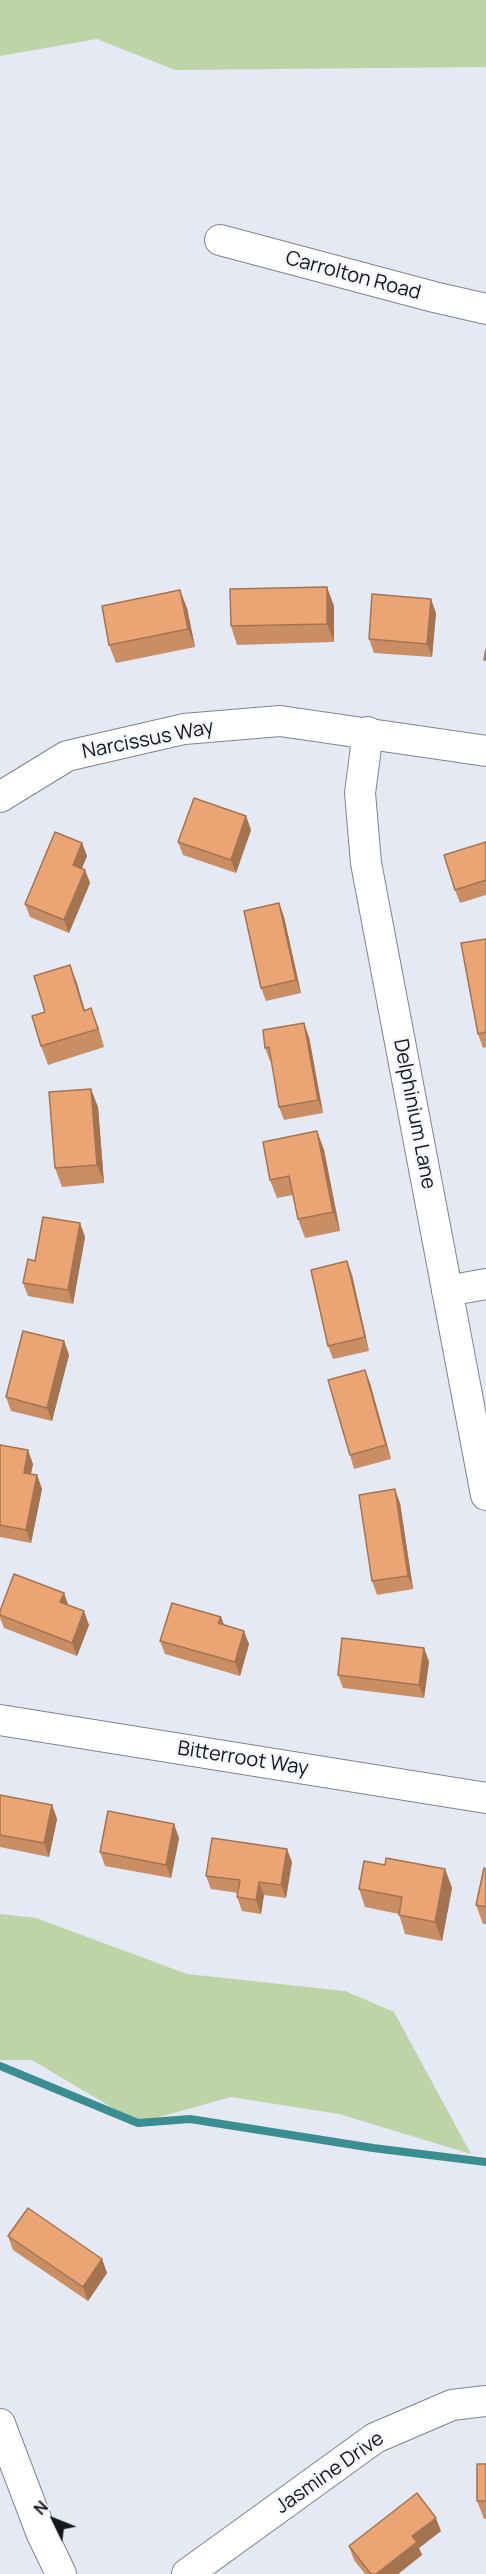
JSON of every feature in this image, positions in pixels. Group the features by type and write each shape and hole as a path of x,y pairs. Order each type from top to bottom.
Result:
{"street":[{"name":"Carrolton Road","path":"220,240 486,309"},
{"name":"Narcissus Way","path":"2,791 67,756 184,729 280,721 486,751"},
{"name":"Delphinium Lane","path":"368,732 360,793 366,863 486,1496"},
{"path":"447,1290 486,1284"},
{"name":"Bitterroot Way","path":"0,1720 486,1798"},
{"name":"Jasmine Drive","path":"187,2574 375,2438 452,2405 486,2402"},
{"path":"0,2424 41,2532 61,2574"}],"green space":[{"path":"0,0 486,0 486,67 175,70 97,39 0,56"},
{"path":"0,1914 36,1918 187,1974 345,1991 394,2012 471,2154 339,2114 231,2097 138,2123 32,2060 0,2060"}],"building":[{"path":"327,587 327,624 231,626 230,589"},
{"path":"180,590 188,629 109,645 102,606"},
{"path":"372,594 431,599 427,644 369,639"},
{"path":"194,798 246,816 231,860 178,842"},
{"path":"55,832 82,843 73,865 85,870 64,920 25,904"},
{"path":"486,842 486,880 455,890 444,855"},
{"path":"279,903 296,980 261,988 244,911"},
{"path":"486,939 486,1032 478,1034 461,943"},
{"path":"70,965 84,1011 91,1008 98,1029 41,1046 32,1016 45,1012 34,976"},
{"path":"304,1023 318,1100 279,1107 269,1047 265,1048 263,1030"},
{"path":"91,1089 97,1165 55,1168 49,1092"},
{"path":"317,1131 333,1212 298,1219 289,1176 270,1180 263,1142"},
{"path":"43,1217 80,1223 68,1290 23,1283 28,1259 35,1261"},
{"path":"347,1261 365,1337 328,1346 311,1270"},
{"path":"23,1331 64,1341 47,1408 6,1397"},
{"path":"365,1370 386,1445 350,1455 328,1380"},
{"path":"0,1445 28,1450 24,1473 37,1475 26,1530 0,1525"},
{"path":"395,1489 408,1576 372,1581 359,1495"},
{"path":"14,1574 64,1593 60,1602 84,1611 72,1643 0,1615"},
{"path":"172,1603 221,1617 218,1623 244,1631 235,1662 160,1641"},
{"path":"342,1638 424,1648 419,1685 338,1675"},
{"path":"0,1795 52,1805 44,1843 0,1835"},
{"path":"108,1811 174,1824 166,1865 100,1852"},
{"path":"212,1838 287,1849 281,1885 259,1882 256,1900 237,1897 240,1880 206,1876"},
{"path":"386,1858 445,1869 435,1922 399,1915 402,1897 359,1889 364,1861 385,1865"},
{"path":"484,1868 486,1869 486,1907 476,1905"},
{"path":"28,2208 102,2259 83,2287 8,2236"},
{"path":"477,2464 486,2464 486,2501 477,2501"},
{"path":"417,2493 436,2518 412,2536 417,2542 376,2574 371,2574 349,2546"}],"waterway":[{"path":"0,2066 138,2123 190,2119 373,2148 486,2162"}]}
